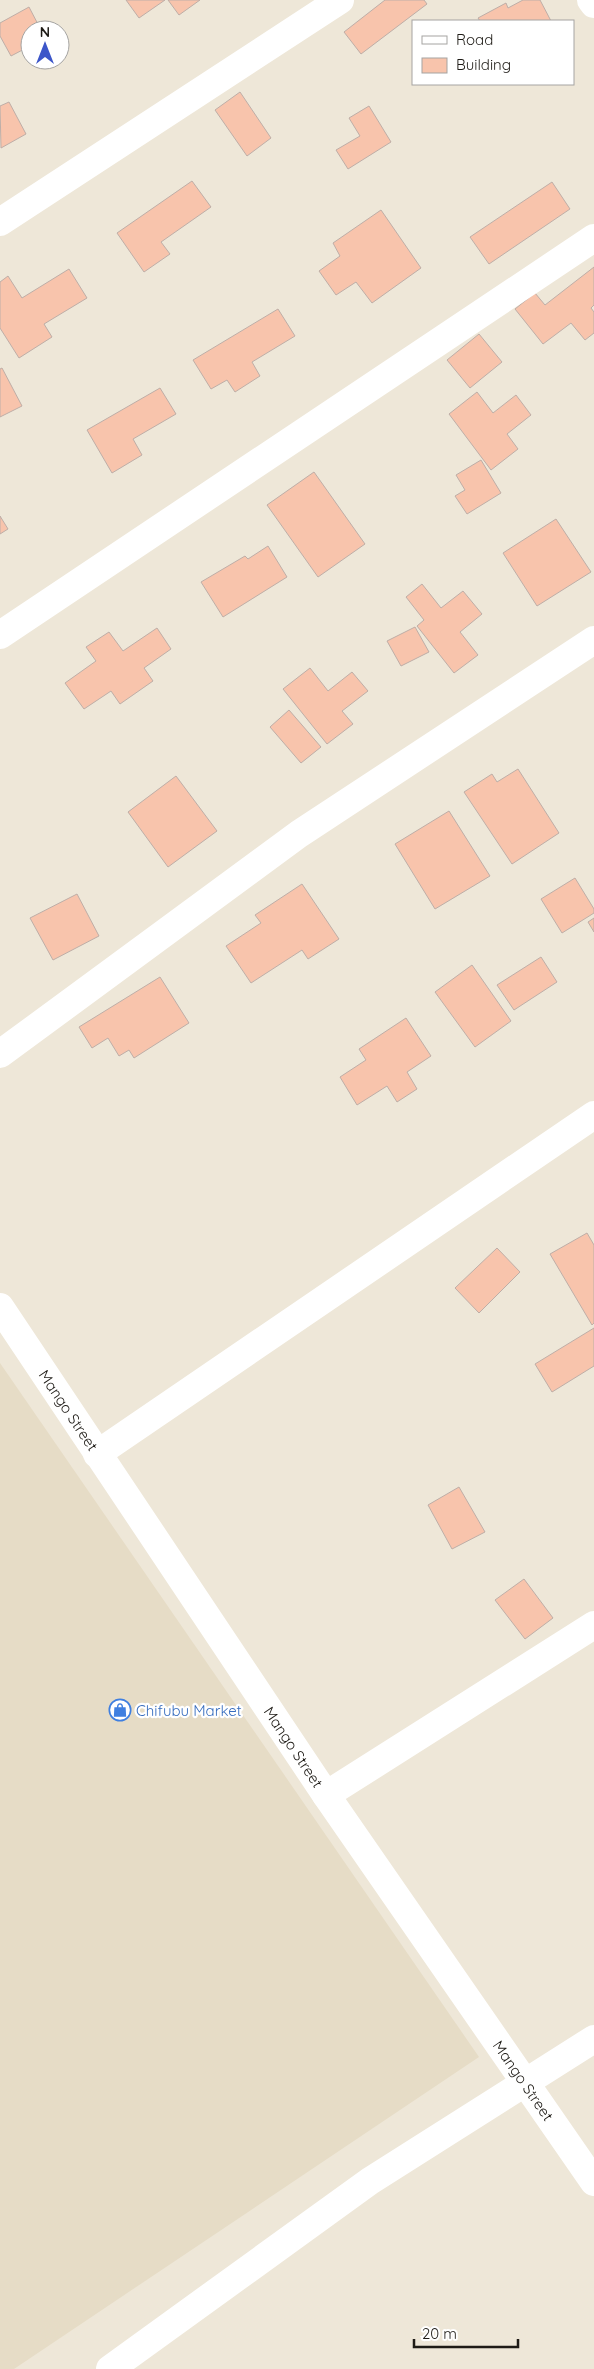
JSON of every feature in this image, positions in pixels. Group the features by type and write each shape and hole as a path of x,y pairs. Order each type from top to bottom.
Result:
{"street":[{"path":"0,222 340,0"},
{"path":"591,0 594,4"},
{"path":"0,635 594,238"},
{"path":"0,1054 298,834 594,640"},
{"path":"96,1454 594,1115"},
{"name":"Mango Street","path":"0,1307 96,1454 326,1795 594,2182"},
{"path":"326,1795 594,1625"},
{"path":"110,2369 370,2181 594,2040"}],"shaded area":[{"name":"Chifubu Market","path":"0,1363 479,2057 14,2369 0,2369"}],"building":[{"path":"126,0 165,0 139,18"},
{"path":"168,0 200,0 179,15"},
{"path":"385,0 424,0 427,4 361,54 344,32"},
{"path":"523,0 540,0 550,20 479,20 478,18 506,3 508,8"},
{"path":"29,7 36,20 20,20 20,51 11,56 0,36 0,23"},
{"path":"240,92 271,138 247,156 215,110"},
{"path":"9,102 26,134 1,148 0,106"},
{"path":"369,106 391,142 348,169 336,150 360,136 349,118"},
{"path":"192,181 211,207 161,242 170,254 144,272 117,233"},
{"path":"552,182 570,209 489,264 470,237"},
{"path":"381,210 421,268 372,303 356,282 336,295 319,271 340,256 333,243"},
{"path":"594,267 594,305 591,308 594,312 594,333 585,340 571,323 543,344 515,309 535,293 545,305"},
{"path":"69,269 87,298 44,324 52,337 19,358 0,328 0,282 8,276 22,298"},
{"path":"278,309 295,336 252,362 260,376 235,392 227,380 211,389 193,360"},
{"path":"479,334 502,362 470,388 447,360"},
{"path":"2,368 22,406 0,417 0,369"},
{"path":"160,388 176,414 133,439 142,455 112,473 87,430"},
{"path":"477,392 493,413 516,395 531,415 507,434 518,449 491,470 449,414"},
{"path":"481,460 501,493 467,514 455,496 465,490 456,475"},
{"path":"314,472 365,544 318,577 267,505"},
{"path":"0,516 8,529 0,534"},
{"path":"556,519 591,572 537,606 503,553"},
{"path":"268,546 287,577 223,617 201,582 245,556 248,559"},
{"path":"422,584 441,608 463,591 482,614 460,632 478,655 454,673 417,626 424,620 406,597"},
{"path":"415,627 429,652 401,666 387,641"},
{"path":"157,628 171,649 144,668 153,681 120,704 111,691 84,709 65,683 96,661 86,647 109,632 123,651"},
{"path":"310,668 328,691 352,672 368,691 342,711 353,724 327,744 283,689"},
{"path":"289,710 321,747 301,763 270,727"},
{"path":"518,769 559,833 512,864 464,792 492,774 497,782"},
{"path":"176,776 217,831 168,867 128,812"},
{"path":"449,811 490,876 435,909 395,844"},
{"path":"575,878 594,909 594,913 562,933 541,899"},
{"path":"302,884 339,939 308,959 302,950 251,983 226,946 261,923 255,915"},
{"path":"77,894 99,936 53,960 30,918"},
{"path":"594,918 594,932 588,922"},
{"path":"541,957 557,982 514,1010 497,985"},
{"path":"472,965 511,1021 475,1047 435,992"},
{"path":"160,977 189,1023 134,1058 129,1050 119,1056 108,1038 92,1048 79,1027"},
{"path":"406,1018 431,1056 407,1072 417,1089 397,1102 387,1086 357,1105 340,1077 366,1060 359,1049"},
{"path":"587,1233 594,1245 594,1323 592,1325 550,1254"},
{"path":"497,1248 520,1272 479,1313 455,1288"},
{"path":"594,1328 594,1366 552,1392 535,1364"},
{"path":"459,1487 485,1532 452,1549 428,1505"},
{"path":"524,1579 553,1618 525,1639 495,1600"}],"place":[{"name":"Chifubu Market","path":"120,1710"}]}
